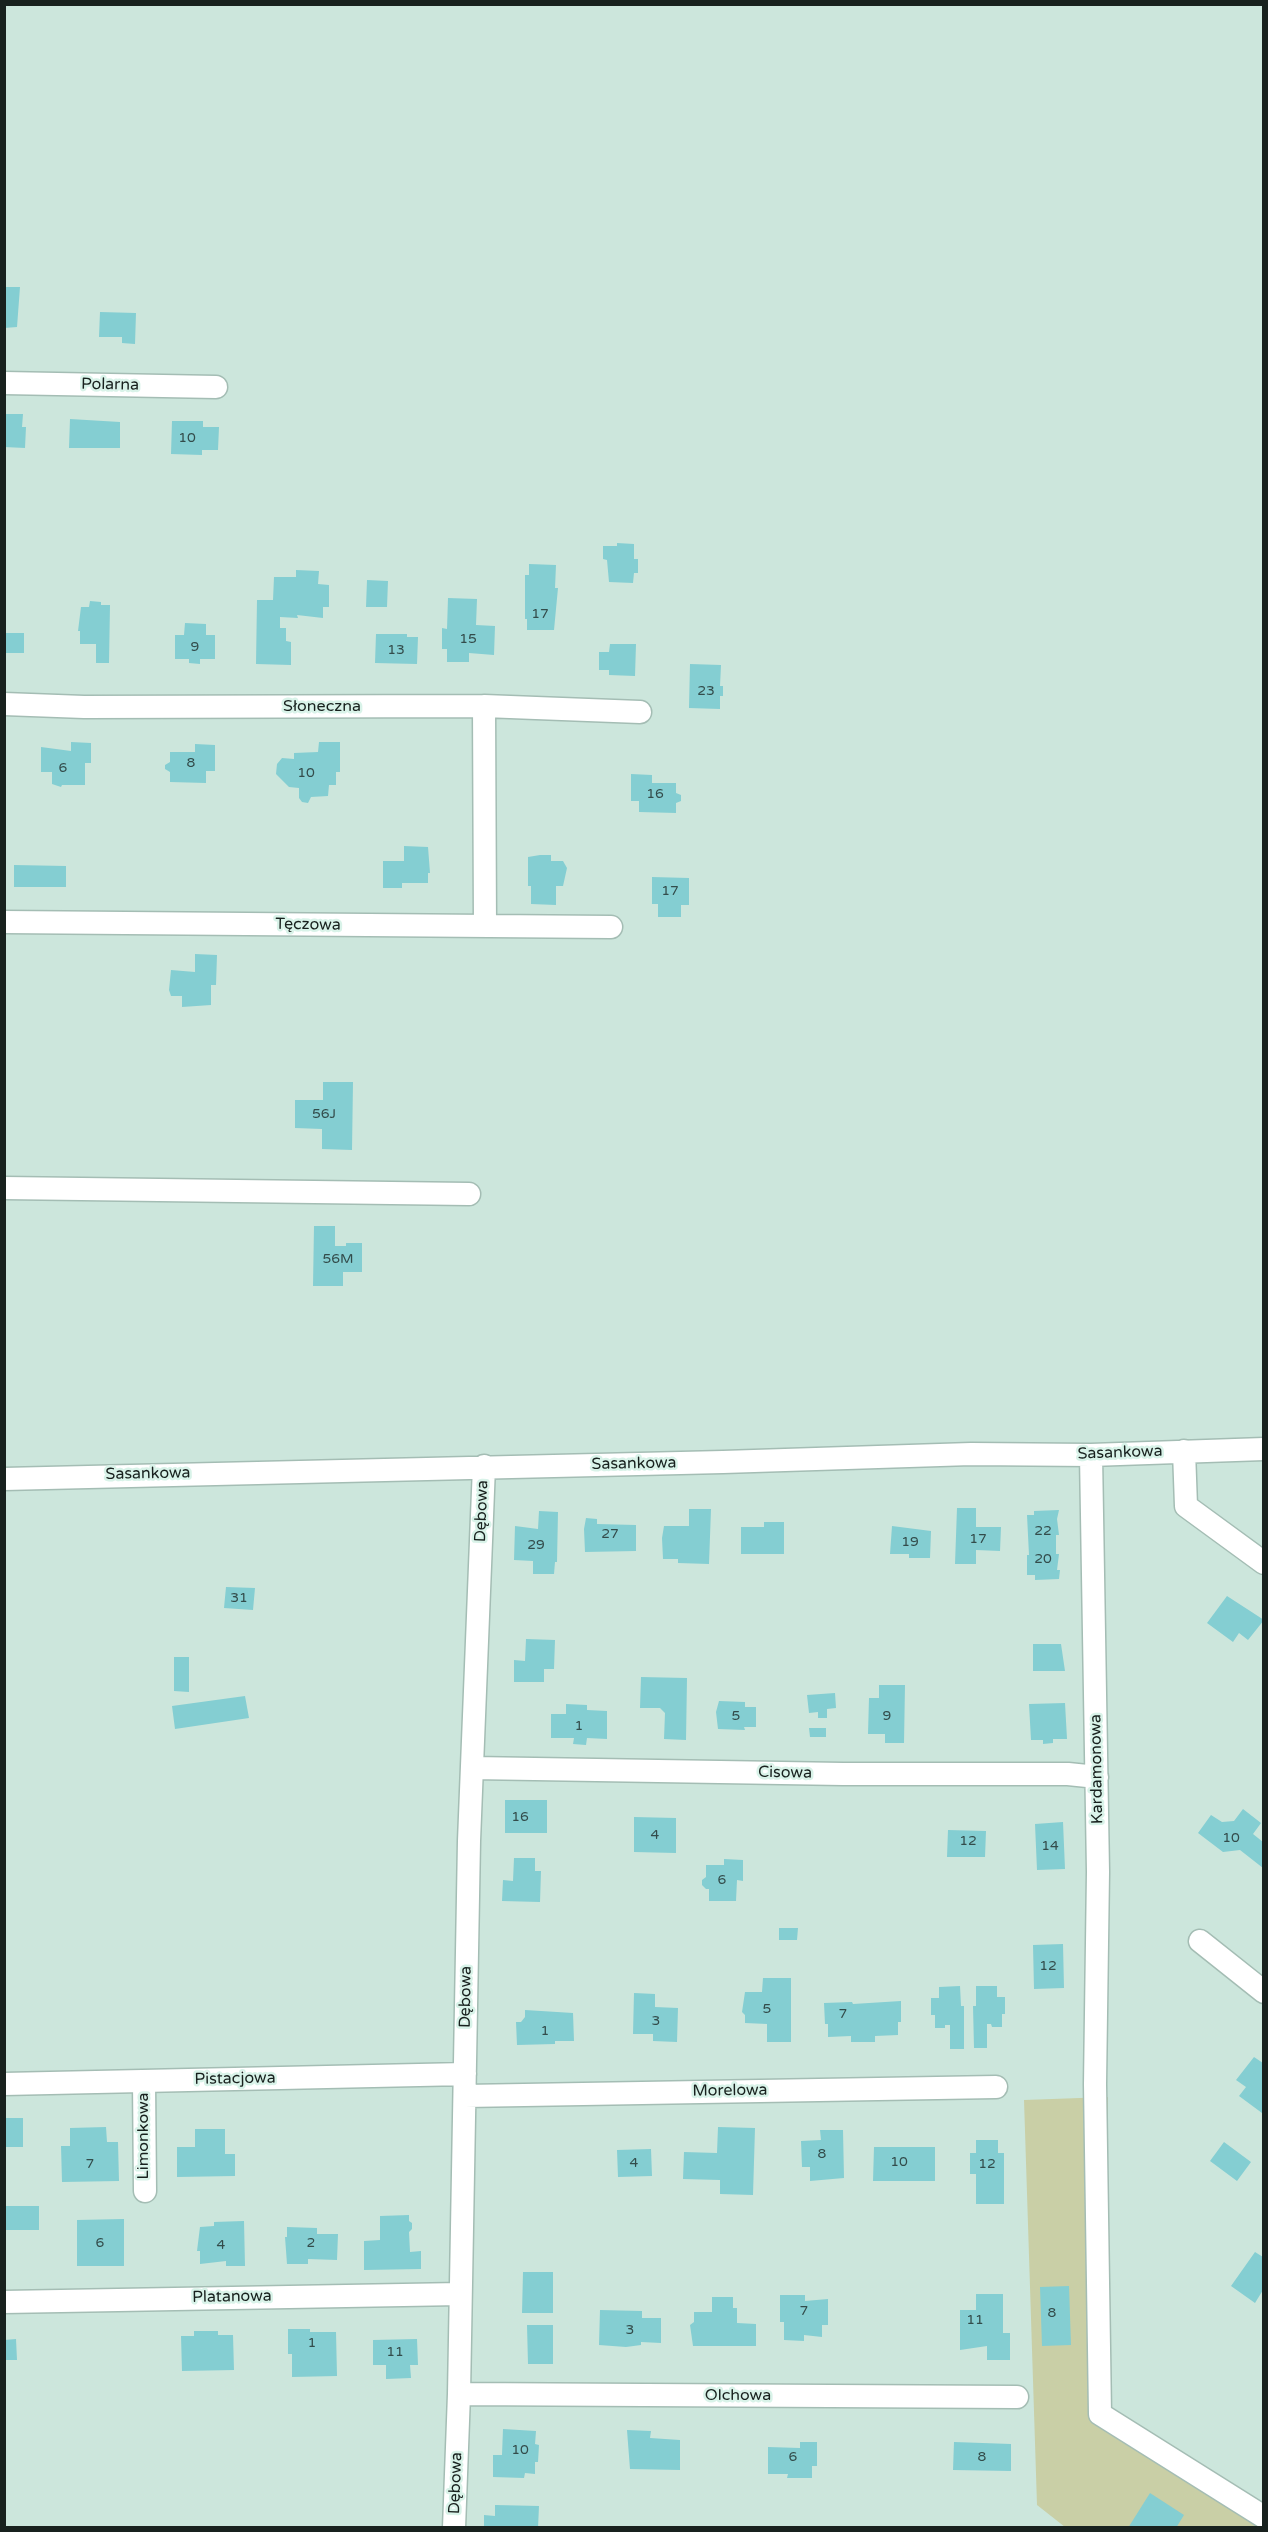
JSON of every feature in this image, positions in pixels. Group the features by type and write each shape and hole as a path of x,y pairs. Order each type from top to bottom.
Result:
{"street":[{"name":"Polarna","path":"4,383 216,387"},
{"name":"Słoneczna","path":"4,704 84,707 484,706 640,712"},
{"path":"484,706 485,926"},
{"name":"Tęczowa","path":"4,922 611,927"},
{"path":"4,1188 469,1194"},
{"name":"Sasankowa","path":"4,1479 971,1454 1091,1455 1263,1449"},
{"path":"1184,1451 1186,1506 1263,1563"},
{"name":"Kardamonowa","path":"1091,1455 1098,1872 1095,2084 1100,2414 1263,2517"},
{"name":"Dębowa","path":"454,2528 459,2394 469,1841 483,1467"},
{"name":"Cisowa","path":"473,1768 843,1774 1068,1774 1097,1777"},
{"path":"1200,1941 1263,1992"},
{"name":"Pistacjowa","path":"4,2084 144,2081 465,2085"},
{"name":"Limonkowa","path":"144,2081 145,2191"},
{"name":"Morelowa","path":"465,2085 996,2087"},
{"name":"Platanowa","path":"4,2302 460,2294"},
{"name":"Olchowa","path":"459,2394 1017,2397"}],"green space":[{"path":"1108,2097 1106,2412 1263,2527 1065,2527 1037,2505 1024,2100"}],"building":[{"path":"4,287 20,287 17,327 4,328"},
{"path":"100,312 136,313 135,344 122,343 122,337 99,337"},
{"path":"4,414 23,414 22,427 26,427 25,448 4,447"},
{"path":"70,419 120,422 120,448 69,448"},
{"path":"172,421 203,421 203,427 219,427 218,450 202,450 202,455 171,454"},
{"path":"617,543 634,544 634,559 638,559 638,573 634,573 633,583 609,582 607,560 603,559 603,546 617,546"},
{"path":"529,564 556,565 555,588 558,588 554,630 527,630 525,575 529,575"},
{"path":"296,570 319,571 318,584 329,585 329,607 323,607 323,618 297,615 298,618 280,617 280,628 286,628 286,641 291,642 291,665 256,664 257,600 273,600 274,577 296,577"},
{"path":"367,580 388,581 387,607 366,607"},
{"path":"448,598 477,599 476,625 495,626 494,655 469,653 469,662 447,662 447,649 442,649 442,628 447,629"},
{"path":"90,601 110,605 109,663 96,663 96,644 80,644 80,631 78,631 81,607 89,607"},
{"path":"185,623 206,624 206,635 215,635 215,659 200,659 200,664 189,663 189,659 175,659 175,635 184,635"},
{"path":"4,633 24,633 24,653 4,653"},
{"path":"376,634 407,634 407,637 418,637 417,664 375,663"},
{"path":"610,644 636,644 635,676 609,675 609,670 599,670 599,652 609,652"},
{"path":"690,664 721,665 720,686 723,686 723,696 720,696 720,709 689,708"},
{"path":"71,742 91,743 91,763 85,763 85,785 62,785 61,787 52,784 52,772 41,772 41,747 71,751"},
{"path":"319,742 340,742 340,772 336,772 336,785 329,785 328,796 311,797 308,803 302,802 299,798 299,788 289,787 276,774 277,764 282,758 294,759 294,753 318,752"},
{"path":"195,744 215,745 215,771 206,771 206,783 170,782 170,772 165,769 165,765 170,762 170,752 195,752"},
{"path":"631,774 652,775 652,783 676,783 676,793 681,795 681,801 676,803 676,813 639,812 639,801 631,801"},
{"path":"404,846 428,847 430,873 428,873 428,883 402,883 402,888 383,888 383,861 404,861"},
{"path":"551,855 551,861 563,861 567,868 563,886 556,886 556,905 531,904 531,886 528,886 528,857"},
{"path":"14,865 66,866 66,887 14,887"},
{"path":"652,877 689,878 689,905 681,905 681,917 658,917 658,904 652,904"},
{"path":"195,954 217,955 216,985 211,985 211,1005 182,1007 182,996 171,996 169,990 171,970 195,972"},
{"path":"323,1082 353,1082 352,1150 322,1149 322,1129 295,1128 295,1100 323,1100"},
{"path":"314,1226 335,1226 335,1246 362,1243 362,1272 343,1272 343,1286 313,1286"},
{"path":"957,1508 976,1508 976,1527 1001,1527 1000,1551 976,1550 976,1564 955,1564"},
{"path":"689,1509 711,1509 709,1564 678,1563 678,1559 663,1559 664,1526 689,1526"},
{"path":"1059,1510 1056,1554 1059,1554 1057,1570 1060,1570 1059,1579 1035,1580 1035,1575 1027,1575 1027,1555 1029,1555 1027,1515 1034,1515 1034,1511"},
{"path":"539,1511 558,1512 557,1562 555,1562 554,1574 533,1574 533,1561 514,1560 515,1526 538,1529"},
{"path":"586,1518 597,1519 597,1524 636,1525 636,1551 585,1552"},
{"path":"764,1522 784,1522 784,1554 741,1554 741,1527 764,1527"},
{"path":"892,1526 931,1531 930,1558 909,1558 909,1554 890,1554"},
{"path":"226,1587 255,1588 253,1610 224,1608"},
{"path":"1227,1596 1264,1620 1248,1640 1239,1633 1233,1642 1207,1623"},
{"path":"526,1639 555,1640 554,1669 544,1669 544,1682 514,1682 514,1660 525,1661"},
{"path":"1033,1644 1061,1644 1065,1671 1033,1671"},
{"path":"174,1657 189,1657 189,1692 174,1691"},
{"path":"641,1677 687,1678 686,1740 664,1739 665,1713 660,1708 640,1708"},
{"path":"879,1685 905,1685 904,1743 885,1743 885,1734 868,1734 869,1698 879,1698"},
{"path":"835,1693 836,1708 827,1709 827,1718 818,1718 818,1712 809,1713 807,1695"},
{"path":"245,1696 249,1718 175,1729 172,1706"},
{"path":"719,1701 745,1702 745,1707 756,1707 756,1727 744,1727 745,1730 718,1729 716,1712"},
{"path":"1065,1703 1067,1739 1053,1739 1053,1743 1043,1744 1043,1740 1031,1740 1029,1704"},
{"path":"566,1704 587,1705 587,1710 607,1711 607,1739 587,1738 586,1745 573,1744 574,1738 551,1738 551,1714 566,1714"},
{"path":"809,1728 826,1728 826,1737 810,1737"},
{"path":"505,1800 547,1800 547,1833 505,1833"},
{"path":"1243,1809 1261,1823 1253,1834 1263,1842 1263,1868 1240,1850 1223,1852 1198,1833 1211,1815 1222,1822 1234,1821"},
{"path":"634,1817 676,1818 676,1853 634,1852"},
{"path":"1063,1822 1065,1869 1037,1870 1035,1824"},
{"path":"948,1830 986,1831 985,1857 947,1857"},
{"path":"514,1858 535,1858 535,1871 541,1871 540,1902 502,1901 503,1880 513,1881"},
{"path":"724,1859 743,1860 743,1881 737,1880 736,1901 709,1901 709,1889 702,1885 702,1880 706,1877 706,1865 724,1865"},
{"path":"779,1928 798,1928 797,1940 779,1940"},
{"path":"1063,1944 1064,1988 1034,1989 1033,1945"},
{"path":"763,1978 791,1978 791,2042 767,2042 767,2024 745,2023 745,2015 742,2012 745,1992 762,1992"},
{"path":"960,1986 961,2006 964,2006 964,2049 950,2049 950,2025 945,2025 945,2028 935,2028 935,2015 931,2015 931,1998 939,1998 939,1987"},
{"path":"976,1986 997,1986 997,1997 1005,1997 1002,2027 992,2027 991,2024 987,2024 987,2048 974,2048 973,2006 976,2006"},
{"path":"634,1993 655,1994 655,2007 678,2008 677,2042 653,2041 653,2034 633,2034"},
{"path":"901,2001 901,2022 898,2022 898,2035 875,2036 875,2042 851,2042 851,2036 828,2037 824,2003"},
{"path":"525,2010 573,2013 574,2041 517,2045 516,2022 521,2022 525,2017"},
{"path":"1254,2057 1263,2063 1262,2113 1239,2096 1246,2087 1236,2080"},
{"path":"4,2118 23,2118 23,2147 4,2147"},
{"path":"106,2127 107,2142 118,2142 119,2181 62,2182 61,2146 70,2146 70,2128"},
{"path":"718,2127 755,2128 753,2195 720,2194 720,2180 683,2179 684,2152 717,2153"},
{"path":"195,2129 225,2129 225,2154 235,2154 235,2176 177,2177 177,2147 195,2147"},
{"path":"820,2130 843,2130 844,2178 810,2181 810,2167 802,2167 801,2141 821,2140"},
{"path":"976,2140 998,2140 998,2153 1004,2153 1004,2204 976,2204 976,2174 970,2174 970,2153 976,2153"},
{"path":"1224,2142 1251,2162 1237,2181 1210,2161"},
{"path":"874,2147 935,2147 935,2181 873,2181"},
{"path":"651,2149 652,2176 618,2177 617,2150"},
{"path":"6,2206 39,2206 39,2230 6,2230"},
{"path":"409,2215 409,2221 412,2223 412,2229 409,2232 410,2252 421,2251 421,2269 364,2270 364,2241 380,2240 380,2216"},
{"path":"124,2219 124,2266 77,2266 77,2220"},
{"path":"244,2221 245,2266 226,2266 226,2261 200,2264 200,2251 197,2251 200,2227 214,2226 214,2222"},
{"path":"287,2227 317,2228 317,2234 338,2234 337,2260 308,2259 308,2264 287,2264 285,2237 287,2237"},
{"path":"1255,2252 1263,2257 1263,2290 1255,2303 1231,2286"},
{"path":"523,2272 553,2272 553,2313 522,2313"},
{"path":"1069,2286 1071,2345 1042,2346 1040,2287"},
{"path":"976,2294 1003,2294 1003,2333 1010,2333 1010,2360 987,2360 987,2346 960,2350 960,2310 976,2310"},
{"path":"780,2295 805,2295 805,2301 828,2299 828,2325 822,2325 822,2337 804,2335 804,2341 784,2340 784,2322 780,2322"},
{"path":"712,2297 733,2297 733,2308 737,2308 737,2323 756,2324 756,2346 693,2346 690,2325 694,2322 694,2312 712,2312"},
{"path":"600,2310 642,2311 642,2318 661,2318 661,2343 641,2342 641,2345 626,2347 599,2345"},
{"path":"527,2325 553,2325 553,2364 528,2364"},
{"path":"288,2329 336,2332 337,2376 292,2377 292,2354 288,2354"},
{"path":"194,2331 218,2331 218,2335 233,2335 234,2370 182,2371 181,2336 194,2336"},
{"path":"16,2339 17,2360 4,2360 4,2340"},
{"path":"417,2339 418,2365 410,2365 411,2378 386,2379 386,2365 373,2365 373,2340"},
{"path":"503,2429 536,2431 535,2444 539,2445 535,2474 525,2473 524,2478 493,2477 493,2455 502,2455"},
{"path":"627,2430 651,2431 650,2438 680,2440 680,2470 630,2469"},
{"path":"800,2442 817,2442 817,2466 812,2466 812,2478 787,2478 788,2474 768,2474 768,2447 800,2448"},
{"path":"954,2442 1011,2444 1011,2471 953,2470"},
{"path":"1150,2493 1184,2515 1176,2528 1128,2528"},
{"path":"495,2505 539,2506 538,2528 484,2528 484,2515 495,2516"}]}
